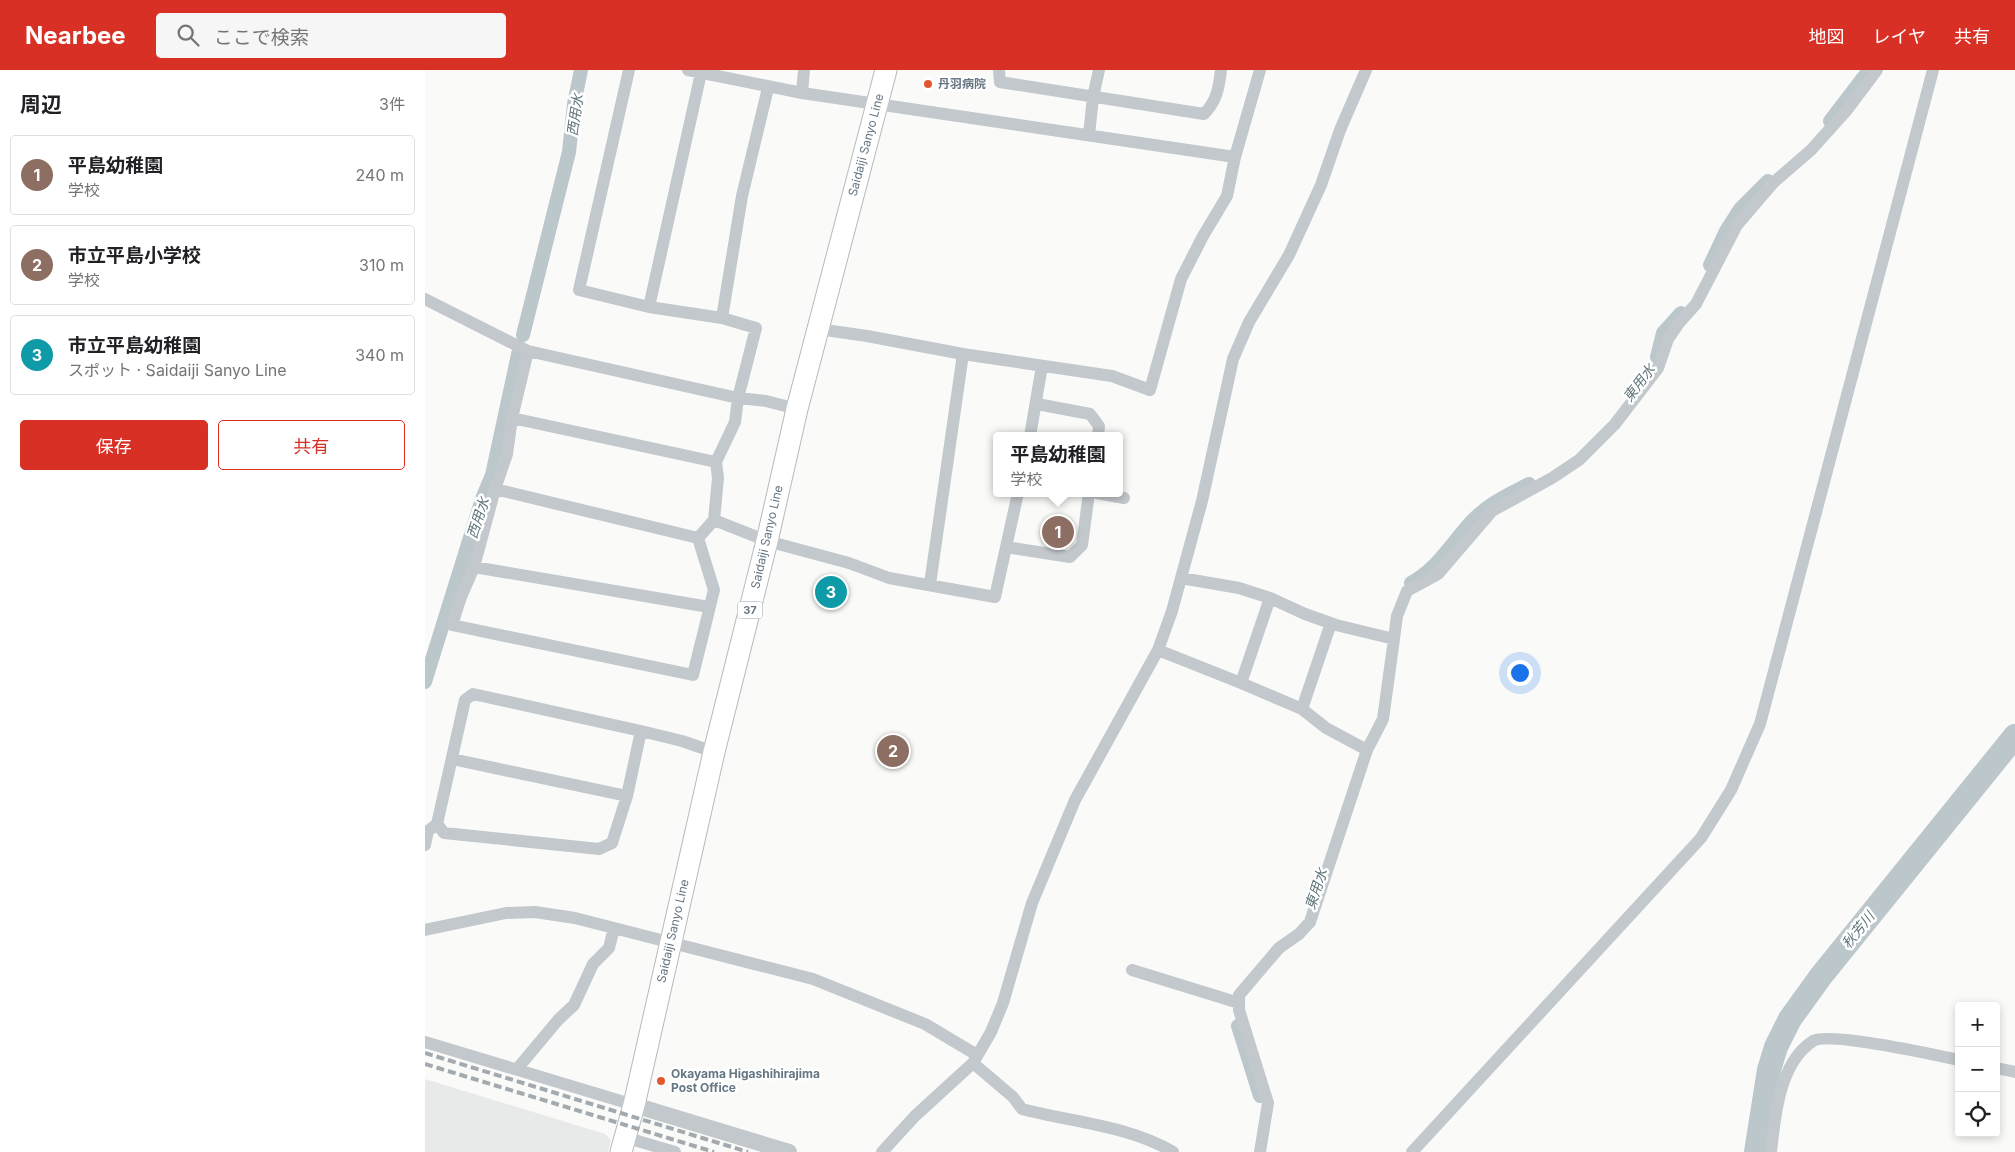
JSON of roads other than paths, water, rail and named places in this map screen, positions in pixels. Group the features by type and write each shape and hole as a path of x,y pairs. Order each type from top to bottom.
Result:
{"main road":[{"name":"Saidaiji Sanyo Line","path":"622,1144 634,1105 714,752 767,541 797,409 886,70"}],"street":[{"path":"629,70 579,290 649,306 722,318 756,328 738,398 735,422 716,462 718,478 714,520 699,538"},
{"path":"802,93 804,70"},
{"path":"999,70 1000,82 1204,114 1212,106 1219,89 1221,70"},
{"path":"1089,135 1093,97 1099,70"},
{"path":"818,328 963,354 1112,376 1150,390 1181,279 1203,236 1227,196 1235,157 1260,70"},
{"path":"882,1152 915,1116 975,1059 991,1032 1003,1003 1031,903 1075,800 1158,650 1203,501 1233,359 1249,322 1289,255 1321,185 1340,130 1366,70"},
{"path":"1260,1152 1268,1103 1239,1010 1239,995 1279,948 1299,934 1310,922 1367,750 1383,719 1397,616 1407,590 1438,574 1491,511 1552,478 1579,460 1615,424 1658,368 1668,339 1696,304 1737,225 1773,184 1811,150 1847,110 1877,70"},
{"path":"1412,1152 1701,838 1731,790 1760,724 1933,70"},
{"path":"649,306 695,71 768,88 1235,157"},
{"path":"722,318 742,196 768,88"},
{"path":"425,299 528,351 738,398 766,401 797,409"},
{"path":"528,351 507,454 474,567 452,624 693,675 714,590 699,538"},
{"path":"930,584 963,354"},
{"path":"1031,432 1042,366"},
{"path":"1037,404 1090,414 1099,426 1098,432"},
{"path":"513,418 716,462"},
{"path":"495,490 699,538"},
{"path":"714,520 767,541 849,563 889,578 995,597 1017,497"},
{"path":"1006,547 1070,557 1082,545 1088,497"},
{"path":"1119,497 1124,498"},
{"path":"474,567 709,607"},
{"path":"1181,578 1239,588 1270,598 1305,614 1331,623 1393,639"},
{"path":"1241,683 1270,598"},
{"path":"1302,709 1331,623"},
{"path":"1158,650 1302,709 1326,728 1367,750"},
{"path":"425,845 429,831 437,824 465,700 473,694 641,731 682,741 714,752"},
{"path":"437,824 444,833 599,848 612,843 627,796 641,731"},
{"path":"452,759 627,796"},
{"path":"425,930 506,913 535,912 575,918 813,979 925,1024 975,1059 1013,1096 1022,1109 1137,1135 1160,1144 1173,1152"},
{"path":"517,1070 559,1020 575,1005 593,964 609,948 614,928"},
{"path":"1132,970 1239,1003"},
{"path":"1771,1152 1779,1099 1785,1076 1801,1052 1814,1040 1838,1038 1955,1059"},
{"path":"425,1042 789,1152"},
{"path":"2000,1069 2015,1072"},
{"path":"622,1144 675,1152"}],"waterway":[{"name":"西用水","path":"523,335 569,152 574,104 581,70"},
{"name":"東用水","path":"1830,121 1869,70"},
{"name":"東用水","path":"1710,265 1726,231 1740,209 1768,181"},
{"name":"東用水","path":"1657,357 1663,333 1681,313"},
{"name":"西用水","path":"425,682 482,499 492,475 519,350"},
{"name":"東用水","path":"1411,583 1429,571 1471,522 1484,510 1498,500 1529,484"},
{"name":"秋芳川","path":"1756,1152 1769,1070 1776,1047 1790,1019 1821,976 2015,736"},
{"name":"東用水","path":"1238,1026 1260,1096"}],"railway":[{"path":"425,1053 748,1152"},
{"path":"425,1064 714,1152"}],"place":[{"name":"丹羽病院","path":"928,84"},
{"name":"平島幼稚園","path":"1058,532"},
{"name":"市立平島幼稚園","path":"831,592"},
{"name":"市立平島小学校","path":"893,751"},
{"name":"Okayama Higashihirajima Post Office","path":"661,1081"}]}
